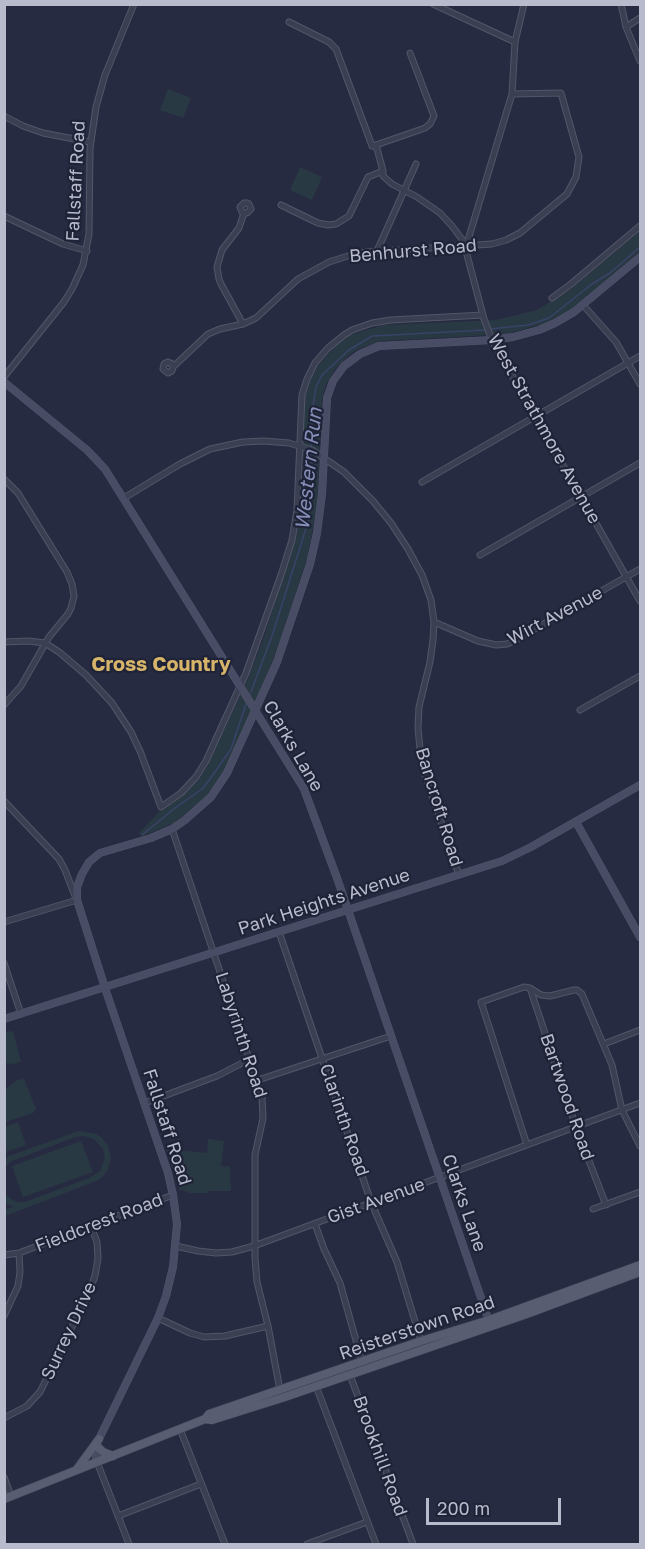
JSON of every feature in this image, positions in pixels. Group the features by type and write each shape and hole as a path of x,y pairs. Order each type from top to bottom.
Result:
{"main road":[{"path":"76,899 77,887 89,862 105,851 151,838 172,829 185,820 204,804 221,783 232,763 280,653 312,556 320,512 320,455 325,412 328,392 339,371 354,357 372,348 490,336 513,337 539,330 565,318 583,305 640,257"},
{"name":"Clarks Lane","path":"4,382 95,456 105,469 304,789 490,1323"},
{"name":"Park Heights Avenue","path":"4,1019 509,858 640,785"},
{"path":"576,822 640,937"},
{"name":"Fallstaff Road","path":"76,899 168,1173 177,1224 176,1246 169,1286 158,1318 98,1442 95,1452 97,1462"},
{"name":"Reisterstown Road","path":"349,1371 362,1362 421,1341 557,1303 640,1270"},
{"name":"Reisterstown Road","path":"205,1419 212,1420 315,1382 395,1359 579,1287 640,1270"},
{"path":"557,1303 577,1292 579,1287"},
{"path":"395,1359 401,1353 421,1346 421,1341"},
{"name":"Reisterstown Road","path":"8,1497 180,1430 205,1419 209,1414 280,1390 315,1382"},
{"path":"75,1471 98,1442 103,1452 113,1456"}],"street":[{"name":"Fallstaff Road","path":"4,376 68,296 80,273 87,251 90,224 92,124 99,92 134,4"},
{"path":"433,4 445,7 515,42"},
{"name":"West Strathmore Avenue","path":"524,4 515,42 512,94 467,246 467,255 490,336 640,601"},
{"path":"621,4 640,61"},
{"path":"627,27 640,18"},
{"path":"289,22 329,42 336,49 372,146 425,128 429,126 434,116 410,53"},
{"name":"Benhurst Road","path":"173,368 208,334 256,318 305,274 341,257 376,251 492,244 513,237 562,199 570,189 578,171 579,157 561,93 512,94"},
{"path":"4,116 43,133 90,142"},
{"path":"376,145 383,176 440,213 467,246"},
{"path":"376,251 416,164"},
{"path":"281,205 318,222 328,225 336,224 352,212 368,177 383,171"},
{"path":"243,324 219,279 217,267 222,250 239,228 244,213"},
{"path":"4,216 63,244 87,251"},
{"path":"552,298 640,226"},
{"path":"583,305 616,342 640,384"},
{"path":"4,642 27,641 45,644 59,652 86,675 118,712 131,732 160,807 181,793 201,769 243,689 292,540 298,496 301,404 307,379 315,363 344,335 380,321 484,318"},
{"path":"422,482 640,356"},
{"name":"Bancroft Road","path":"124,498 203,452 217,447 255,441 274,441 307,447 355,482 373,501 399,535 414,560 431,600 434,622 432,652 419,707 418,738 423,769 459,874"},
{"path":"480,555 640,463"},
{"path":"4,479 18,493 67,572 74,596 71,608 45,644 14,695 4,705"},
{"name":"Wirt Avenue","path":"434,622 478,640 496,645 507,644 640,570"},
{"path":"580,710 640,676"},
{"name":"Fallstaff Road","path":"4,801 59,859 76,899"},
{"name":"Labyrinth Road","path":"172,829 262,1097 264,1111 255,1155 255,1271 280,1390"},
{"path":"4,922 76,899"},
{"name":"Clarinth Road","path":"279,932 371,1202 397,1262 421,1341"},
{"path":"4,963 21,1014"},
{"path":"527,1145 481,1002 521,987 550,996 577,990 584,997 612,1065 622,1110 640,1146"},
{"name":"Bartwood Road","path":"530,988 576,1127 606,1204"},
{"path":"604,1044 640,1030"},
{"path":"258,1080 391,1036"},
{"path":"144,1103 217,1076 250,1059"},
{"name":"Gist Avenue","path":"176,1246 216,1253 232,1252 254,1246 640,1103"},
{"path":"593,1209 640,1192"},
{"name":"Fieldcrest Road","path":"4,1316 18,1286 19,1253 173,1195"},
{"path":"315,1224 342,1290 362,1362"},
{"name":"Surrey Drive","path":"4,1418 27,1406 40,1392 89,1292 98,1258 97,1242 91,1226"},
{"path":"4,1255 19,1253"},
{"path":"158,1318 190,1333 204,1336 225,1336 268,1326"},
{"name":"Brookhill Road","path":"349,1371 413,1545"},
{"path":"315,1382 376,1545"},
{"path":"180,1430 225,1545"},
{"name":"Fallstaff Road","path":"97,1462 129,1545"},
{"path":"4,1477 8,1497"},
{"path":"118,1515 201,1484"},
{"path":"309,1544 367,1522"}],"shaded area":[{"path":"168,89 191,98 183,118 160,110"},
{"path":"300,167 322,177 312,200 290,190"},
{"path":"640,231 640,251 574,308 543,324 506,334 381,341 358,349 334,370 325,387 322,399 317,505 308,555 278,647 261,689 227,766 208,795 174,823 143,836 139,833 158,813 189,790 207,767 263,640 292,550 299,518 305,398 309,382 318,366 341,341 353,334 384,325 496,320 537,310 571,289"},
{"path":"13,1032 21,1061 15,1064 5,1063 5,1033"},
{"path":"24,1079 36,1109 33,1113 5,1122 5,1086 6,1089 17,1080"},
{"path":"18,1122 26,1145 5,1152 5,1127"},
{"path":"79,1131 96,1134 108,1146 111,1158 104,1175 91,1183 5,1216 5,1210 13,1207 5,1202 5,1195 16,1202 25,1202 89,1178 100,1171 105,1158 103,1149 94,1139 83,1136 12,1161 5,1167 5,1159 9,1156"},
{"path":"208,1139 224,1141 220,1165 230,1166 231,1191 190,1193 179,1189 166,1149 207,1153"},
{"path":"81,1141 93,1172 23,1197 12,1166"}],"waterway":[{"name":"Western Run","path":"490,329 528,325 549,318 592,284 610,273 640,247"},
{"name":"Western Run","path":"249,697 272,636 308,522 312,493 312,413 316,387 322,375 349,350 372,336 485,330"},
{"name":"Western Run","path":"142,835 202,789 210,779 231,749 247,701"}],"district":[{"name":"Cross Country","path":"161,665"}]}
